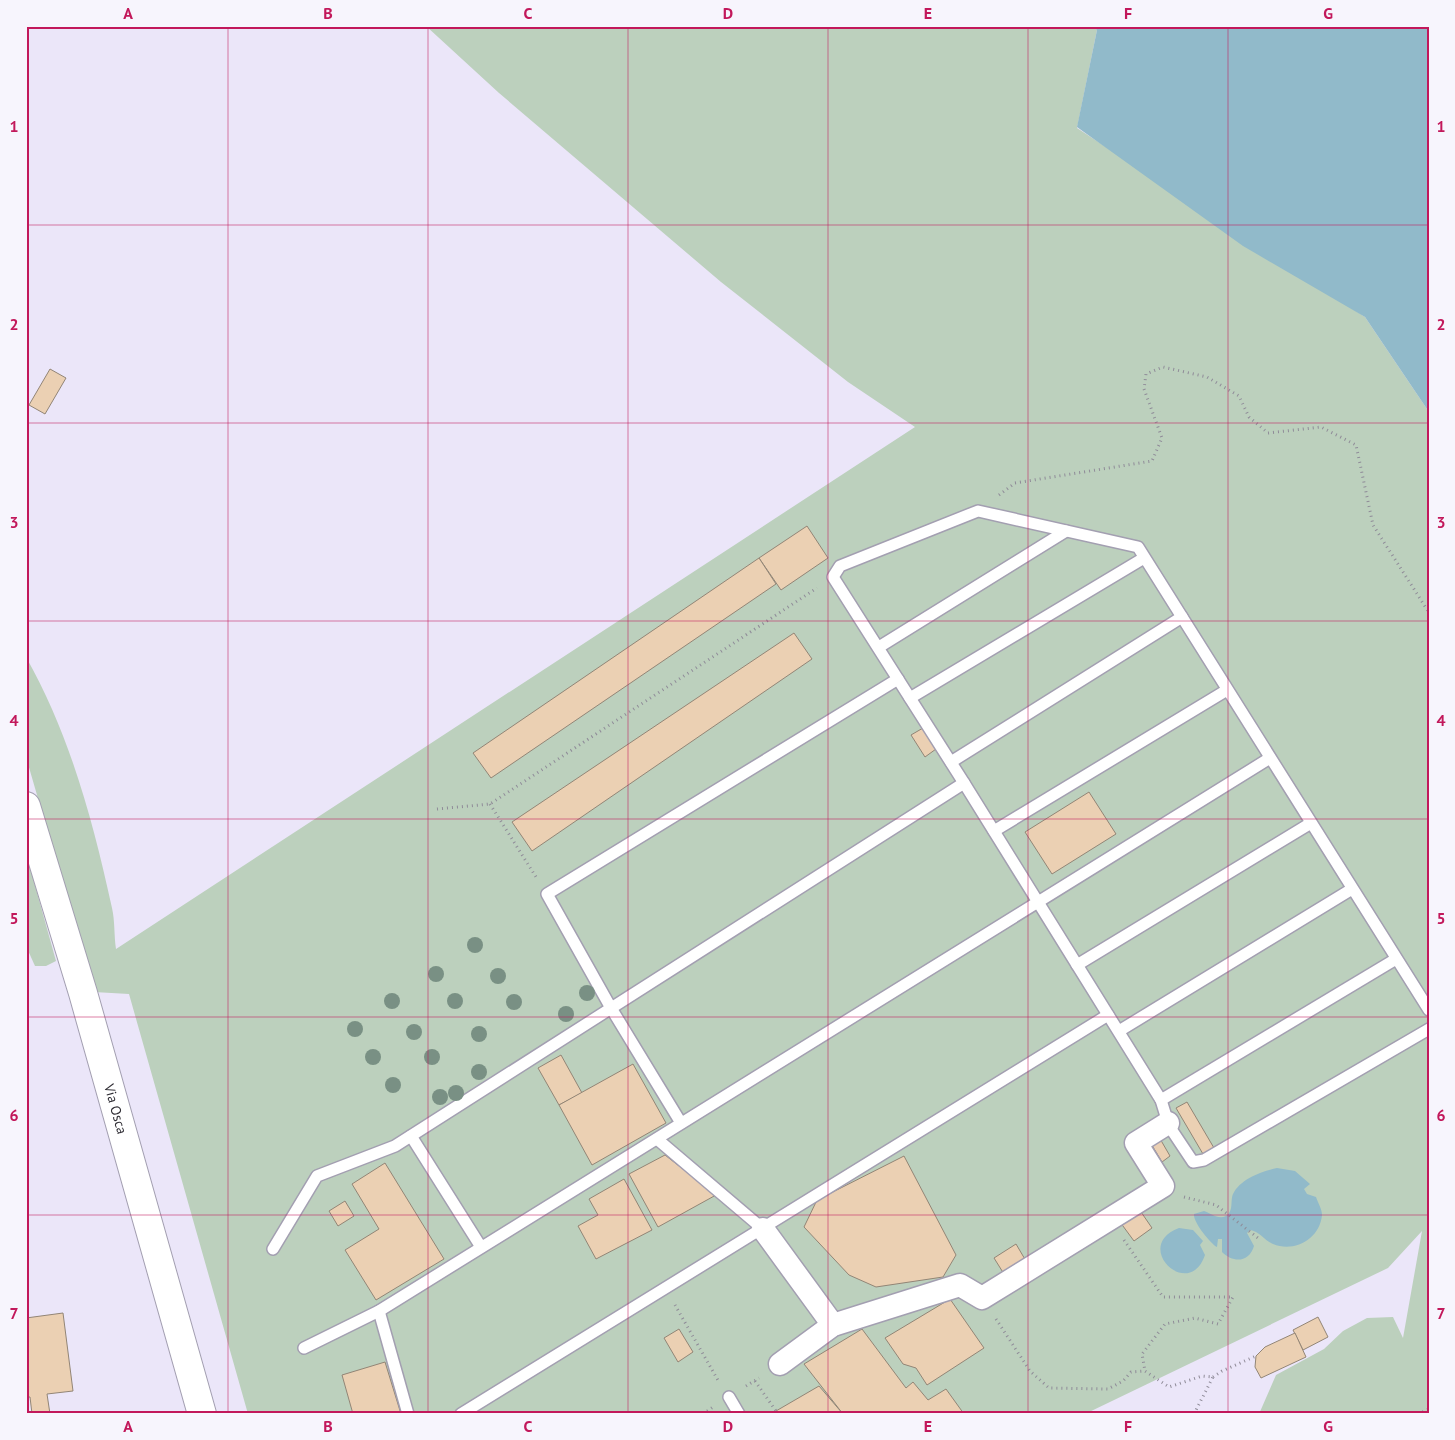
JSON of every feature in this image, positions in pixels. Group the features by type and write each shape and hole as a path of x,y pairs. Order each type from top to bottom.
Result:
{"street":[{"name":"Via Osca","path":"26,806 84,994 202,1414"},
{"path":"780,1364 834,1325 960,1285 982,1298 1163,1186 1136,1143 1168,1123"},
{"path":"763,1229 834,1325"}],"lane":[{"path":"1429,1010 1138,547 978,511 840,566 833,578 951,762 1161,1100 1168,1123 1193,1162 1204,1160 1429,1029"},
{"path":"878,647 1066,531"},
{"path":"910,698 1144,558"},
{"path":"951,762 1182,617"},
{"path":"681,1123 611,1008 547,894 898,679"},
{"path":"994,831 1227,690"},
{"path":"304,1348 379,1311 1270,758"},
{"path":"273,1249 317,1176 395,1146 964,783"},
{"path":"1077,965 1310,822"},
{"path":"1118,1031 1352,889"},
{"path":"1161,1100 1396,959"},
{"path":"461,1414 1108,1015"},
{"path":"410,1136 481,1247"},
{"path":"656,1139 763,1229"},
{"path":"379,1311 408,1414"},
{"path":"729,1397 739,1414"}],"path":[{"path":"978,511 1015,483 1152,461 1162,438 1144,389 1146,374 1163,367 1207,377 1239,396 1248,417 1268,433 1321,427 1356,445 1373,525 1428,611"},
{"path":"437,809 490,804 833,578"},
{"path":"490,804 547,894"},
{"path":"1181,1196 1216,1205 1258,1238"},
{"path":"1109,1219 1163,1296 1233,1297 1218,1324 1195,1318 1165,1324 1142,1354 1145,1371"},
{"path":"665,1289 729,1397"},
{"path":"982,1298 1030,1371 1049,1388 1108,1389 1123,1382 1131,1372 1145,1371 1169,1387 1202,1376 1213,1377"},
{"path":"1194,1414 1213,1377 1222,1370 1256,1356"},
{"path":"755,1381 776,1411"},
{"path":"1418,1414 1429,1409"},
{"path":"1294,1414 1331,1414"}],"green space":[{"path":"426,26 1091,26 1097,30 1077,128 1365,317 1429,412 1429,1414 1259,1414 1276,1375 1324,1349 1343,1331 1367,1318 1393,1317 1403,1338 1422,1231 1388,1268 1085,1414 248,1414 129,994 94,992 26,757 26,657 42,687 68,748 88,811 112,908 116,949 915,427 848,382 721,282 499,93"},
{"path":"26,853 56,961 46,966 35,966 26,946"}],"water":[{"path":"1091,26 1429,26 1429,412 1365,317 1243,246 1077,127 1097,30"},
{"path":"1277,1168 1295,1171 1310,1184 1304,1189 1307,1194 1316,1197 1322,1213 1320,1224 1316,1231 1305,1242 1289,1247 1273,1244 1250,1230 1247,1233 1254,1246 1252,1252 1240,1260 1226,1256 1222,1252 1222,1239 1218,1239 1217,1247 1214,1245 1199,1227 1194,1214 1204,1211 1217,1217 1226,1216 1231,1209 1233,1194 1241,1184 1258,1174"},
{"path":"1179,1228 1193,1230 1203,1241 1200,1245 1205,1255 1197,1268 1187,1273 1177,1272 1168,1266 1162,1257 1161,1246 1166,1236"}],"building":[{"path":"50,369 66,378 45,414 29,405"},
{"path":"807,526 828,558 781,590 759,558"},
{"path":"759,558 776,584 491,778 473,753"},
{"path":"794,633 812,659 532,851 512,822"},
{"path":"923,728 936,749 925,757 911,735"},
{"path":"1089,792 1116,834 1052,874 1025,832"},
{"path":"561,1055 582,1093 559,1105 538,1068"},
{"path":"633,1064 666,1123 592,1165 559,1105"},
{"path":"1187,1102 1214,1148 1203,1154 1176,1108"},
{"path":"1159,1137 1170,1156 1162,1162 1150,1142"},
{"path":"665,1155 716,1195 658,1227 629,1174"},
{"path":"904,1156 956,1255 943,1277 876,1287 849,1275 804,1227 817,1200"},
{"path":"385,1163 444,1259 376,1300 345,1250 379,1229 352,1184"},
{"path":"624,1179 652,1230 596,1259 578,1226 598,1215 589,1199"},
{"path":"345,1201 354,1216 338,1226 329,1211"},
{"path":"1139,1209 1152,1228 1134,1241 1120,1222"},
{"path":"1016,1244 1026,1261 1004,1274 994,1258"},
{"path":"950,1299 984,1348 927,1385 916,1368 903,1364 885,1338"},
{"path":"63,1313 73,1391 47,1394 50,1414 32,1414 30,1397 26,1397 26,1318"},
{"path":"1318,1317 1328,1337 1303,1350 1293,1330"},
{"path":"679,1329 693,1352 678,1362 664,1338"},
{"path":"862,1329 906,1388 913,1382 928,1400 946,1389 964,1414 843,1414 804,1364"},
{"path":"1295,1333 1306,1357 1261,1378 1255,1367 1256,1356 1265,1347"},
{"path":"385,1362 401,1414 353,1414 342,1375"},
{"path":"819,1386 843,1414 771,1414 776,1411"}]}
